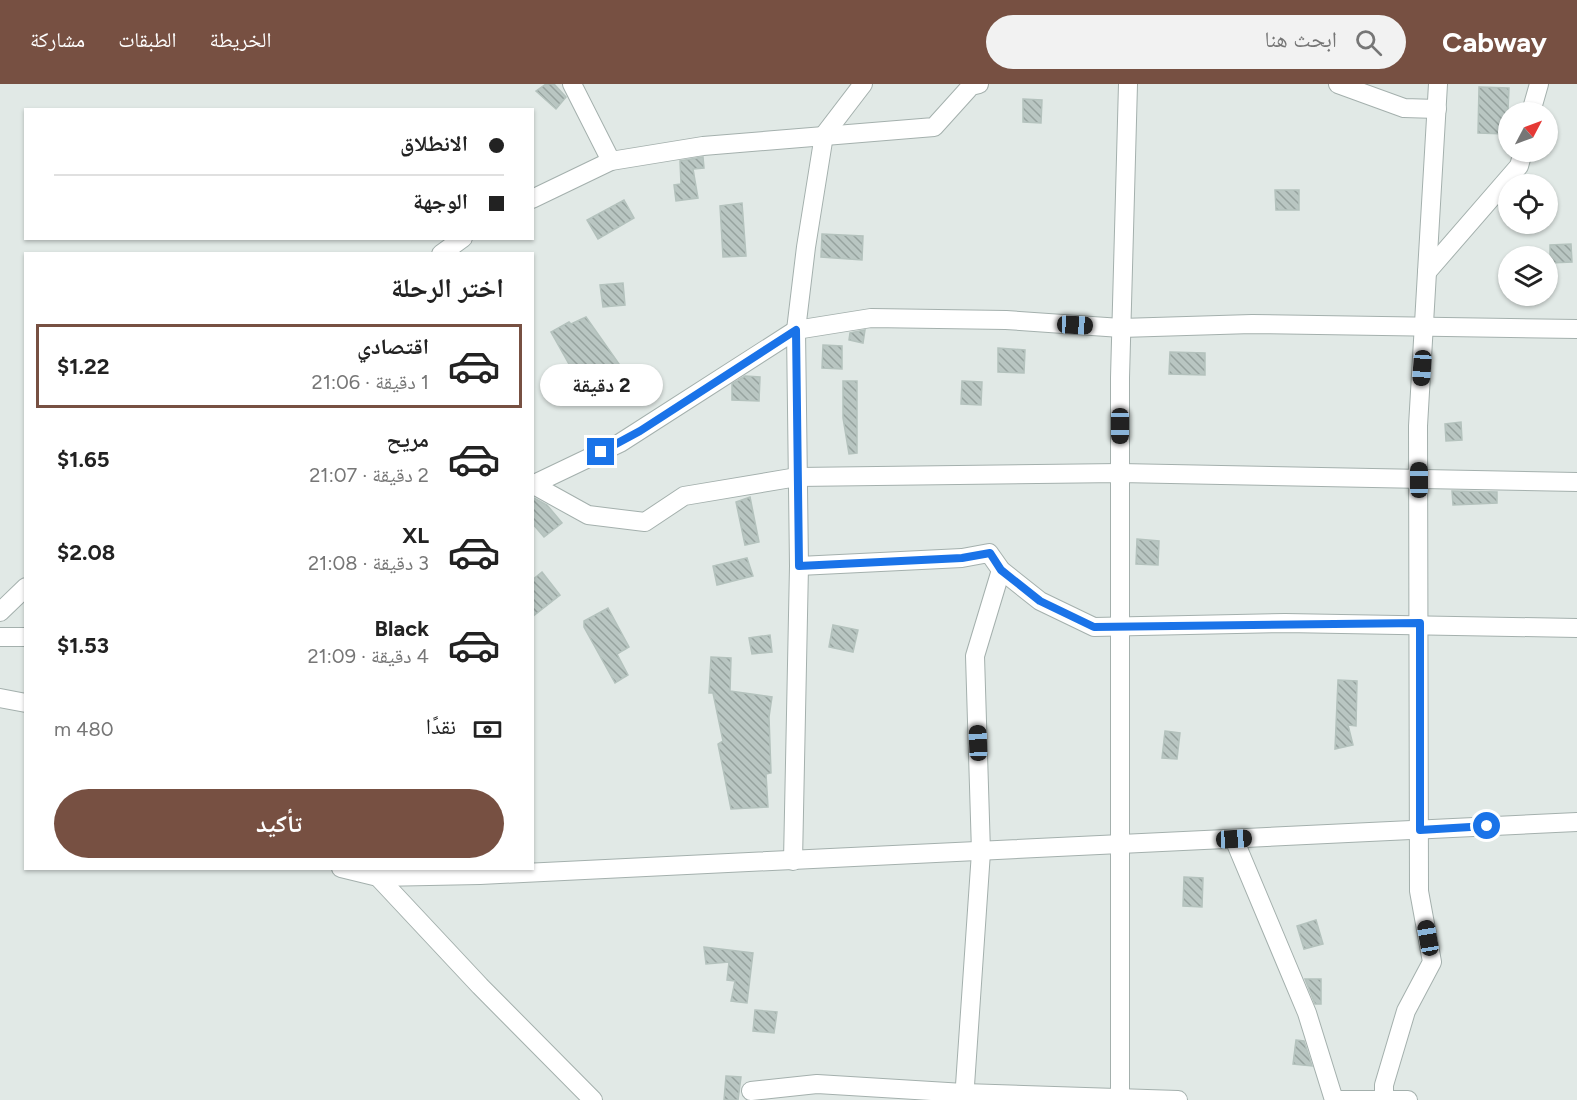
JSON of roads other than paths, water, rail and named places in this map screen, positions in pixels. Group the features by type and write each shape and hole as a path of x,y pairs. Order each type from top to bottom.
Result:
{"street":[{"path":"572,84 611,161"},
{"path":"793,861 799,566 796,330 806,247 824,135 864,84"},
{"path":"534,198 611,161 703,146 934,127 971,86 979,84"},
{"path":"1120,1099 1121,328 1128,84"},
{"path":"1338,84 1404,108 1437,109"},
{"path":"1384,1099 1384,1085 1406,1011 1432,962 1419,891 1418,426 1438,84"},
{"path":"1534,102 1539,84"},
{"path":"1427,272 1519,166 1520,162"},
{"path":"444,252 460,240"},
{"path":"534,484 620,443 796,330 871,318 1006,320 1121,328 1252,324 1424,329 1577,329"},
{"path":"534,485 588,515 645,522 684,496 797,477 1120,473 1577,482"},
{"path":"799,566 962,558 990,553 1001,570 1051,607 1094,627 1121,629 1285,623 1420,623 1577,628"},
{"path":"964,1096 978,930 981,852 975,656 1001,570"},
{"path":"0,612 24,590"},
{"path":"0,637 24,637"},
{"path":"0,698 24,703"},
{"path":"349,870 378,877 480,876 1577,822"},
{"path":"1234,839 1306,1013 1334,1100"},
{"path":"378,877 593,1100"},
{"path":"751,1092 817,1084 964,1096 1178,1100"},
{"path":"1341,1100 1408,1100"}]}
